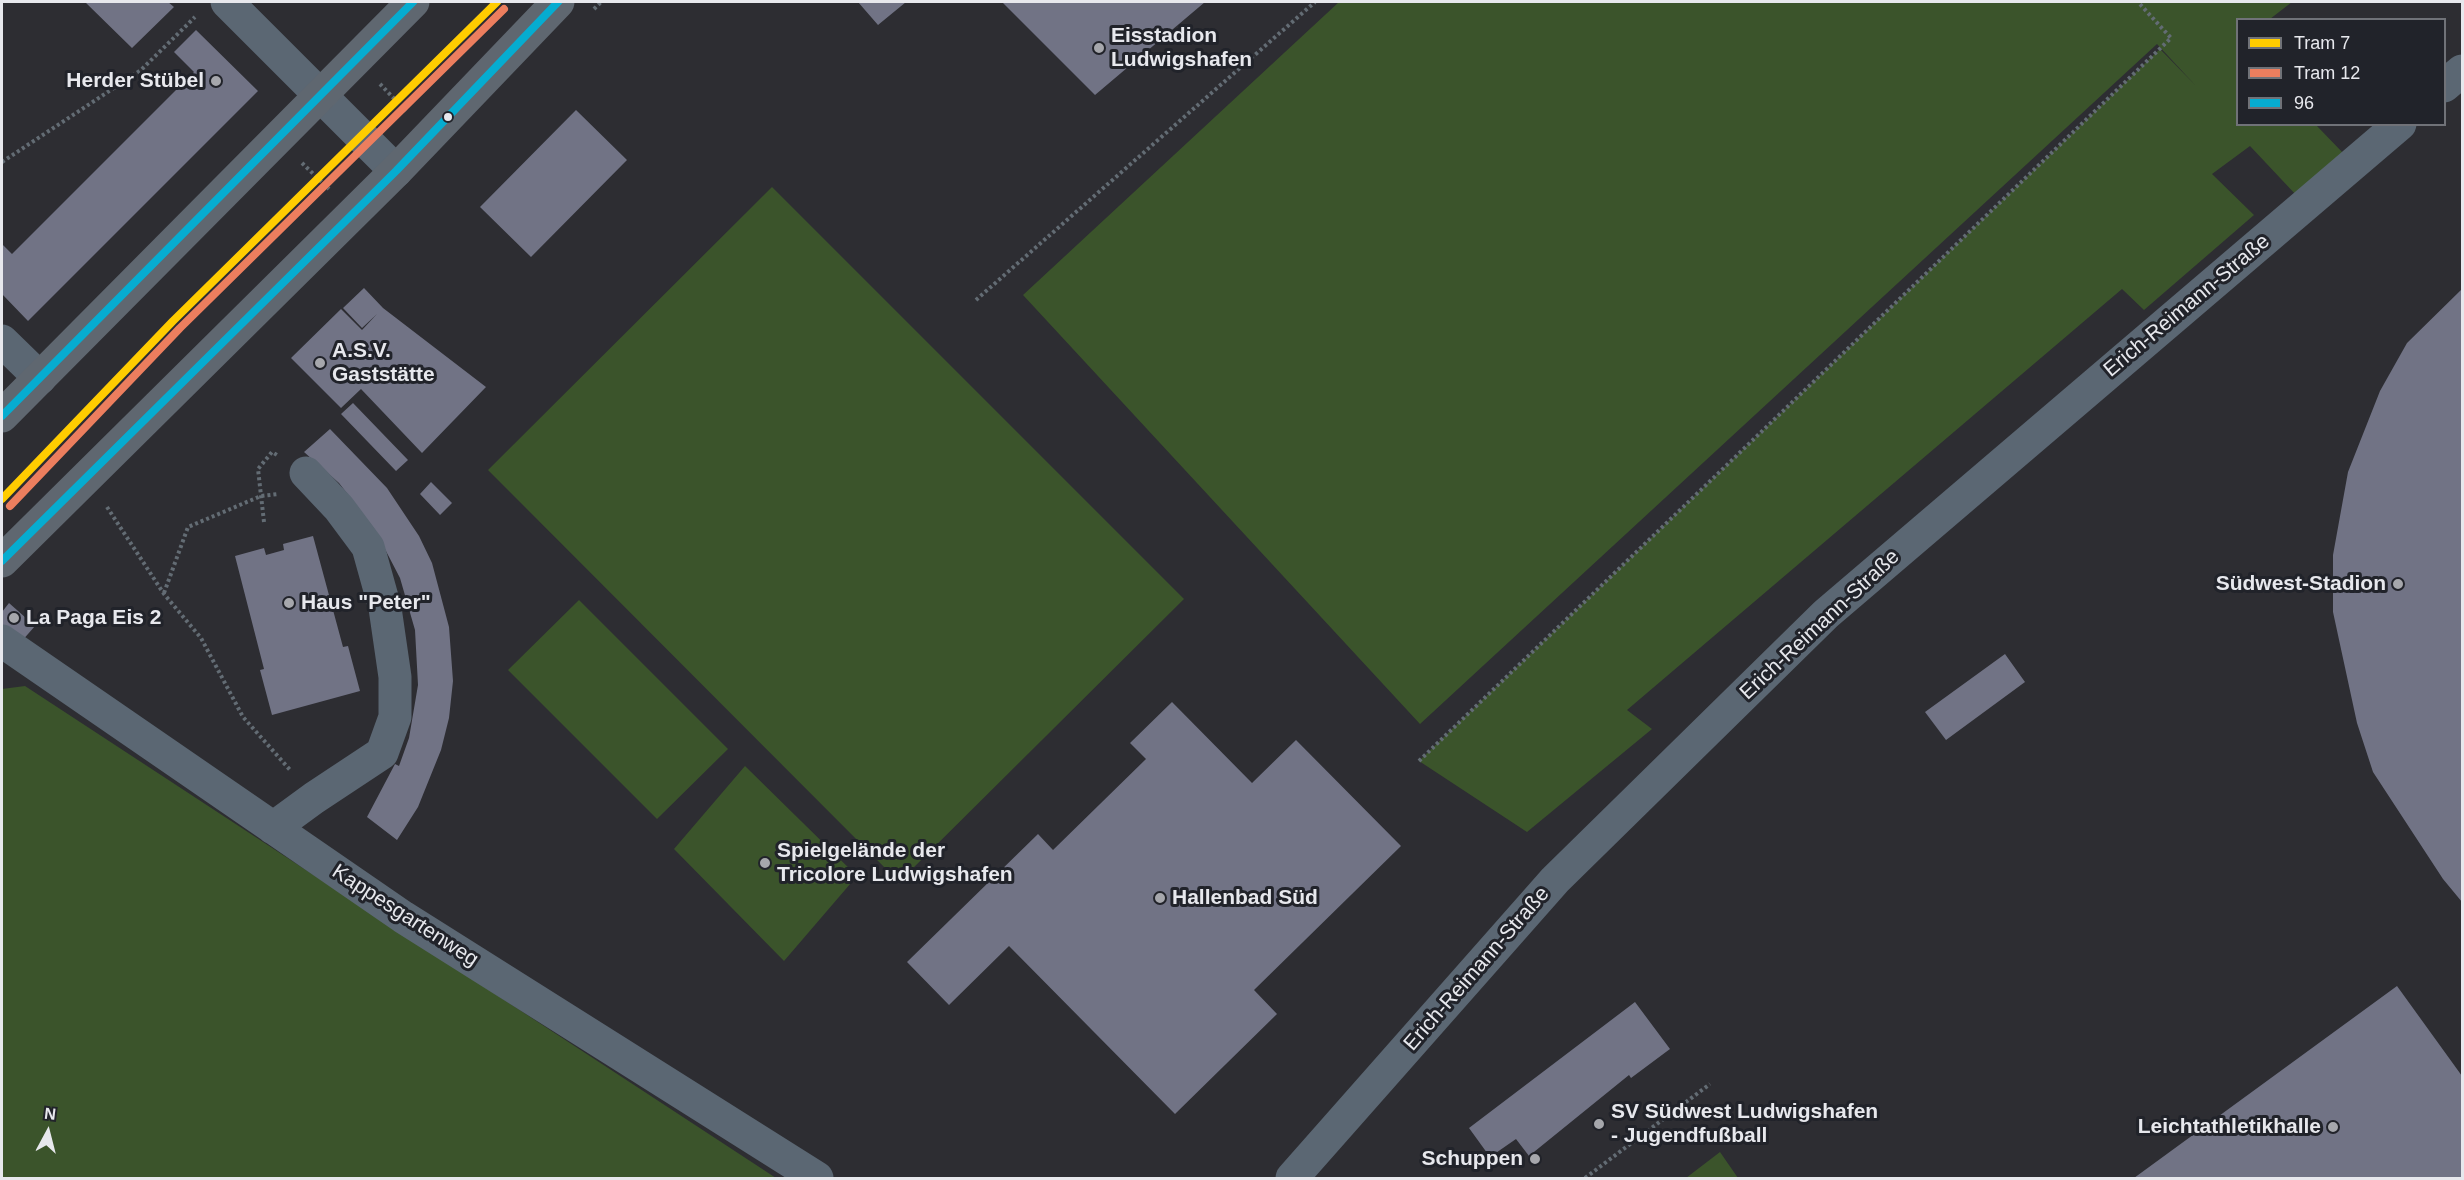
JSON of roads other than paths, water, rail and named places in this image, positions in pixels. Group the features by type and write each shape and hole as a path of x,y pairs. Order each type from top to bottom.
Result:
{"main road":[{"path":"2,416 413,2"},
{"path":"2,561 431,136 558,2"}],"street":[{"path":"225,5 396,171"},
{"path":"2446,85 2463,71"},
{"name":"Erich-Reimann-Straße","path":"1292,1179 1555,880 1826,614 2398,126"},
{"path":"2,341 40,378"},
{"path":"273,828 382,753 395,717 395,677 385,608 368,547 339,508 313,481"},
{"name":"Kappesgartenweg","path":"2,641 403,916 817,1179"}],"tram line":[{"name":"7","path":"2,499 173,321 497,2"},
{"name":"12","path":"10,506 180,328 504,9"}],"place":[{"name":"Eisstadion Ludwigshafen","path":"1099,48"},
{"name":"Herder Stübel","path":"216,81"},
{"name":"A.S.V. Gaststätte","path":"320,363"},
{"name":"Südwest-Stadion","path":"2398,584"},
{"name":"Haus \"Peter\"","path":"289,603"},
{"name":"La Paga Eis 2","path":"14,618"},
{"name":"Spielgelände der Tricolore Ludwigshafen","path":"765,863"},
{"name":"Hallenbad Süd","path":"1160,898"},
{"name":"SV Südwest Ludwigshafen - Jugendfußball","path":"1599,1124"},
{"name":"Leichtathletikhalle","path":"2333,1127"},
{"name":"Schuppen","path":"1535,1159"}]}
